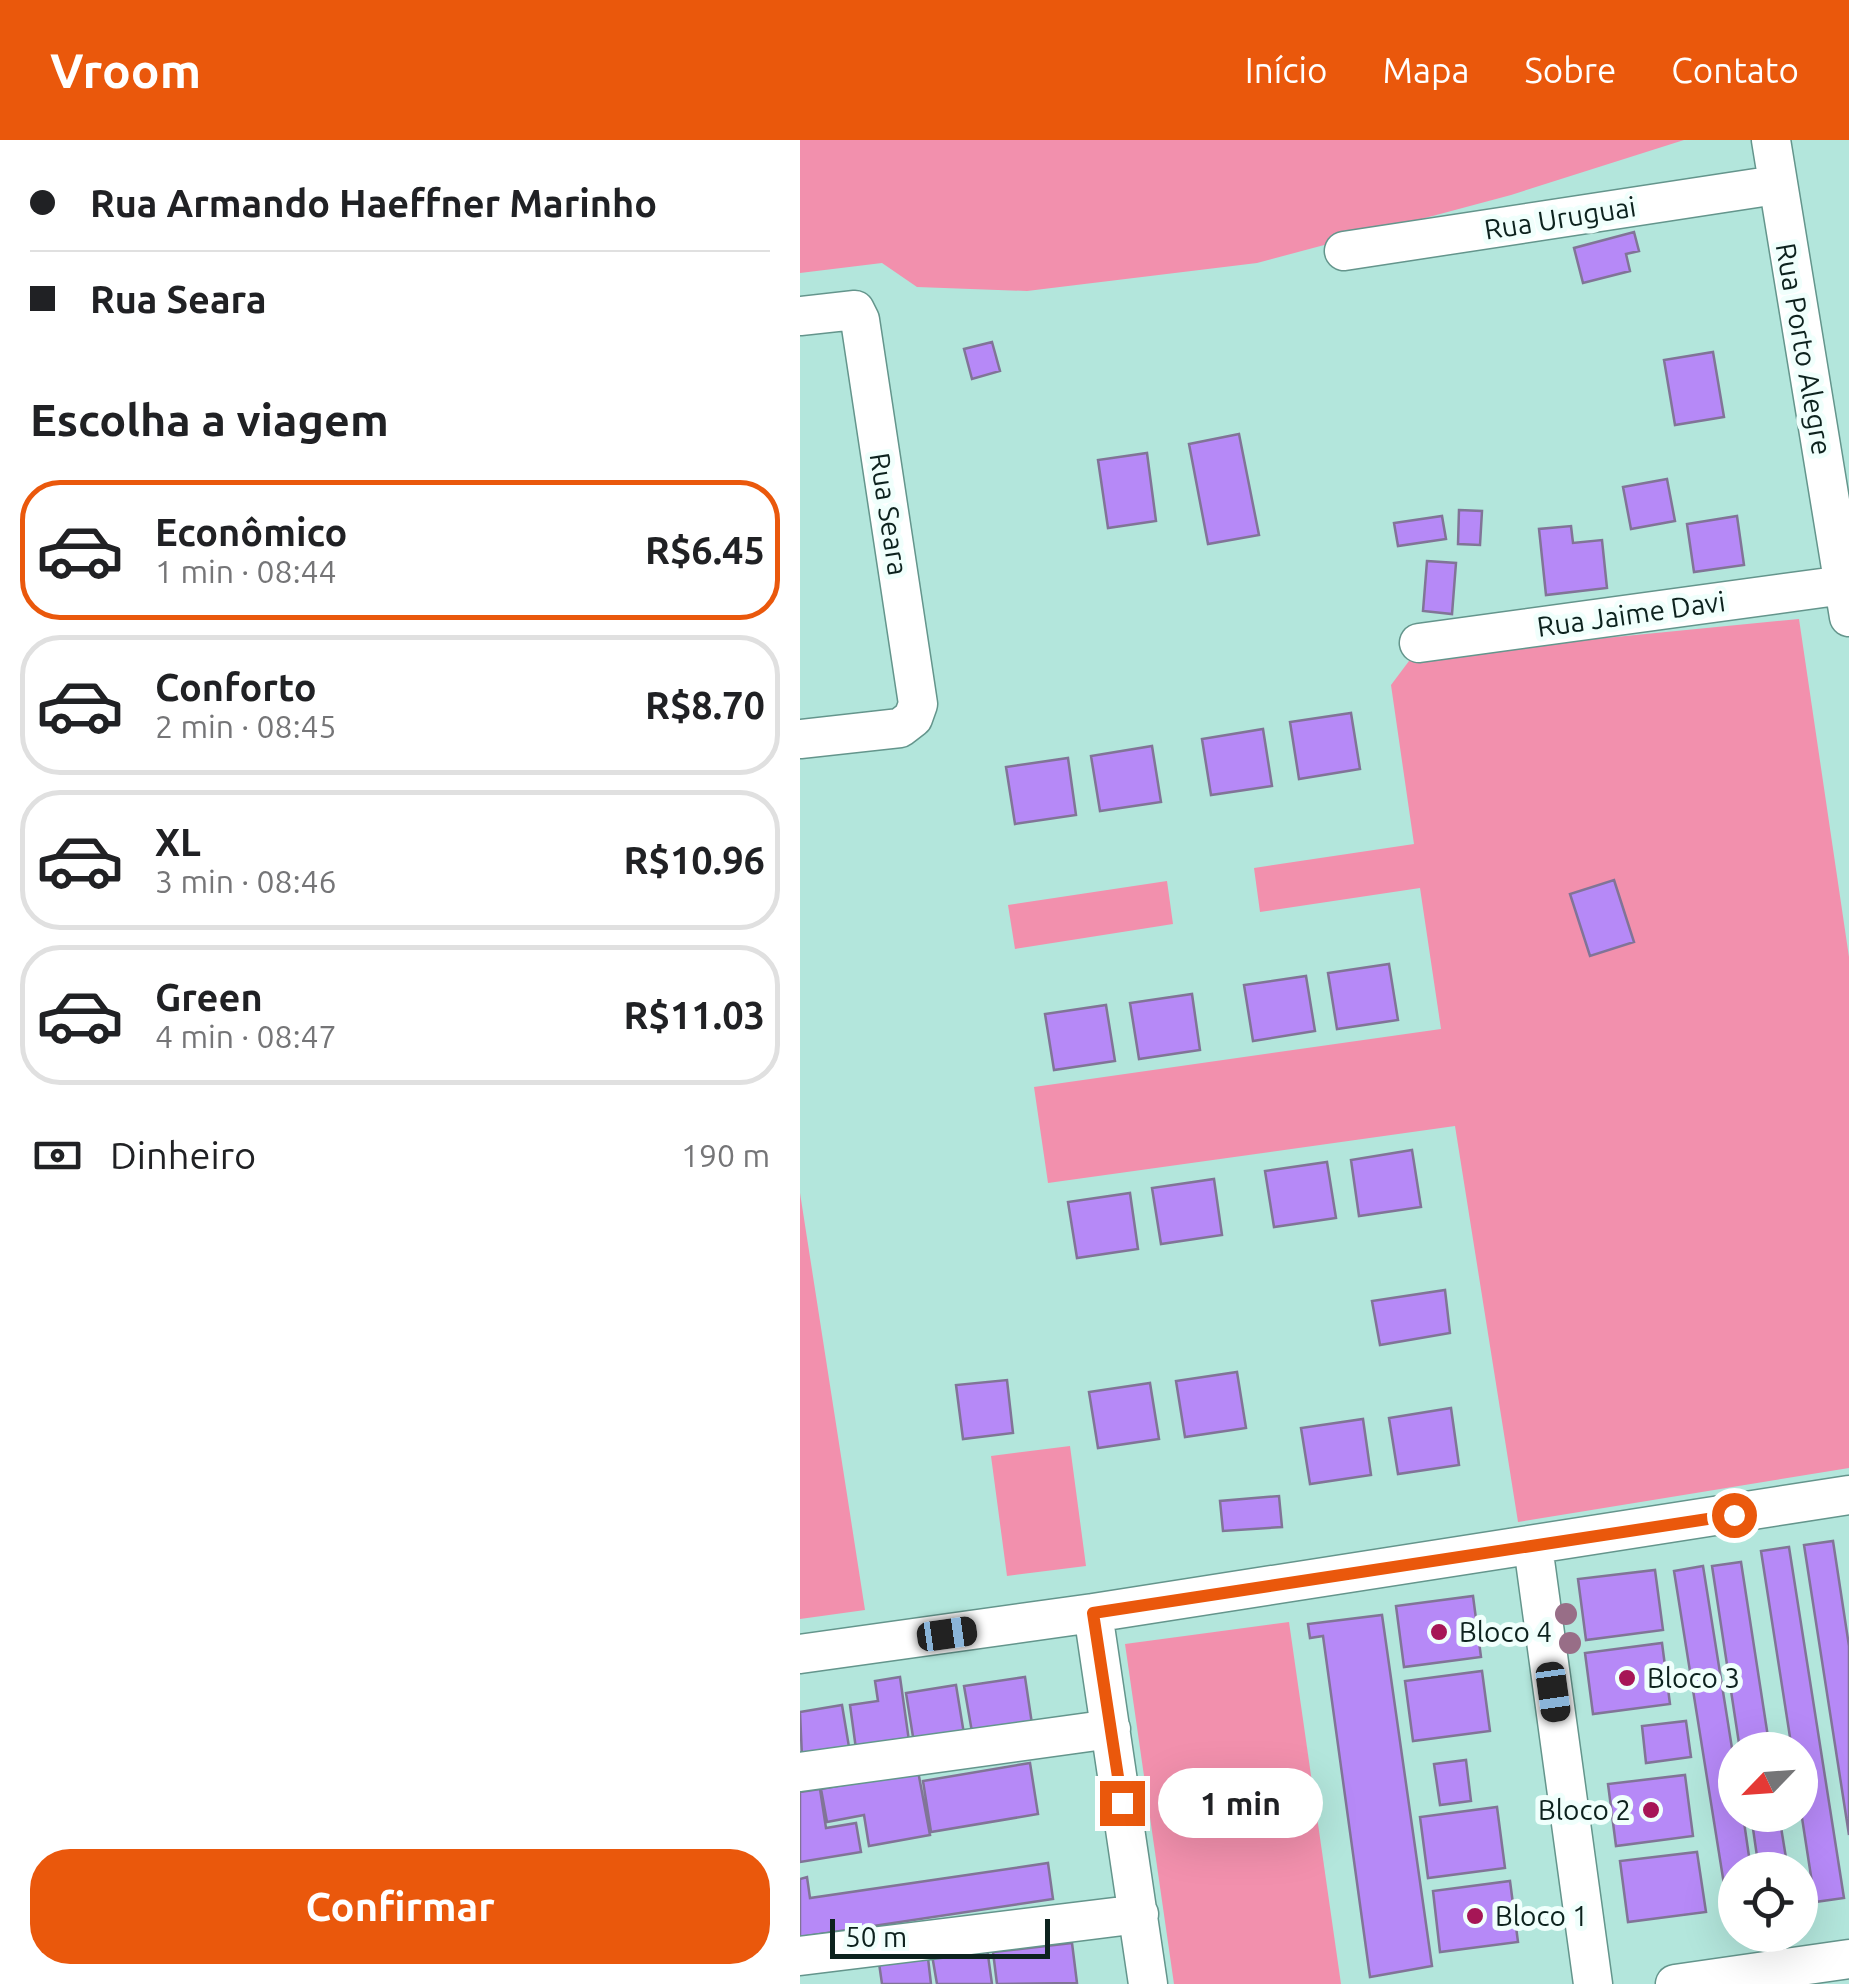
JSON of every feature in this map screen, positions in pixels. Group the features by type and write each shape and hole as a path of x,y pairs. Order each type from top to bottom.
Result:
{"street":[{"name":"Rua Porto Alegre","path":"1771,140 1846,601"},
{"name":"Rua Uruguai","path":"1344,251 1776,184"},
{"name":"Rua Seara","path":"800,316 855,310 860,320 918,704 913,718 900,728 800,740"},
{"name":"Rua Jaime Davi","path":"1419,643 1846,601"},
{"path":"800,1654 1093,1613 1849,1496"},
{"path":"1533,1546 1593,1984"},
{"path":"1093,1613 1148,1984"},
{"path":"800,1772 1111,1729"},
{"path":"800,1956 1139,1914"},
{"path":"1675,1984 1849,1959"}],"shaded area":[{"path":"800,140 1684,140 1511,195 1257,263 1027,291 917,287 882,263 800,273"},
{"path":"1799,619 1849,957 1849,1468 1518,1522 1455,1126 1048,1183 1034,1087 1441,1029 1420,888 1260,912 1254,868 1414,844 1391,685 1412,657"},
{"path":"1167,881 1173,924 1015,949 1008,905"},
{"path":"800,1193 865,1610 800,1619"},
{"path":"1070,1446 1086,1566 1007,1576 991,1456"},
{"path":"1289,1622 1341,1984 1174,1984 1125,1644"}],"building":[{"path":"1634,232 1639,251 1626,254 1630,271 1583,283 1574,248"},
{"path":"992,342 1000,371 972,379 964,349"},
{"path":"1713,352 1724,417 1675,425 1664,360"},
{"path":"1239,434 1259,535 1208,544 1189,444"},
{"path":"1147,453 1156,521 1108,528 1098,460"},
{"path":"1667,479 1675,521 1631,529 1623,487"},
{"path":"1459,510 1482,511 1480,545 1458,544"},
{"path":"1442,516 1446,539 1398,546 1394,523"},
{"path":"1737,516 1744,565 1694,572 1687,524"},
{"path":"1571,526 1573,543 1602,540 1607,588 1546,595 1539,529"},
{"path":"1427,561 1456,563 1452,614 1423,611"},
{"path":"1351,713 1360,769 1299,779 1290,722"},
{"path":"1263,729 1272,786 1211,795 1202,739"},
{"path":"1152,746 1161,802 1100,811 1091,756"},
{"path":"1068,758 1076,815 1015,824 1006,767"},
{"path":"1614,880 1634,942 1590,956 1570,894"},
{"path":"1389,964 1398,1020 1337,1029 1328,973"},
{"path":"1306,976 1315,1031 1253,1041 1244,985"},
{"path":"1192,994 1200,1050 1139,1059 1130,1003"},
{"path":"1106,1005 1115,1061 1054,1070 1045,1014"},
{"path":"1412,1150 1421,1207 1359,1216 1351,1160"},
{"path":"1327,1162 1336,1218 1274,1227 1265,1171"},
{"path":"1214,1179 1222,1235 1161,1244 1152,1188"},
{"path":"1130,1193 1138,1249 1077,1258 1068,1202"},
{"path":"1445,1290 1450,1333 1380,1345 1372,1301"},
{"path":"1237,1372 1246,1428 1185,1437 1176,1381"},
{"path":"1007,1380 1013,1433 963,1439 956,1385"},
{"path":"1150,1383 1159,1439 1098,1448 1089,1392"},
{"path":"1451,1408 1459,1465 1398,1474 1389,1418"},
{"path":"1363,1419 1371,1475 1310,1484 1301,1428"},
{"path":"1279,1496 1282,1527 1223,1531 1220,1501"},
{"path":"1833,1541 1849,1646 1849,1835 1804,1545"},
{"path":"1789,1547 1818,1732 1789,1732 1761,1551"},
{"path":"1741,1562 1767,1732 1737,1732 1712,1566"},
{"path":"1703,1566 1729,1732 1718,1732 1718,1832 1745,1832 1748,1852 1719,1852 1674,1571"},
{"name":"Bloco 4","path":"1655,1570 1663,1630 1586,1640 1578,1579"},
{"name":"Bloco 4","path":"1473,1596 1481,1657 1404,1667 1396,1606"},
{"path":"1382,1615 1432,1966 1370,1977 1323,1636 1310,1638 1308,1624"},
{"name":"Bloco 3","path":"1662,1643 1670,1704 1593,1714 1585,1653"},
{"path":"1482,1671 1490,1731 1413,1741 1405,1681"},
{"path":"900,1677 909,1741 856,1749 850,1705 878,1701 875,1681"},
{"path":"1025,1677 1032,1724 972,1732 964,1686"},
{"path":"956,1685 964,1734 914,1743 906,1693"},
{"path":"842,1705 849,1747 802,1757 800,1712"},
{"path":"1686,1721 1691,1757 1646,1763 1642,1726"},
{"path":"1818,1732 1844,1898 1818,1902 1818,1852 1807,1852 1804,1832 1818,1832"},
{"path":"1466,1760 1471,1801 1440,1805 1434,1764"},
{"path":"1030,1763 1038,1814 931,1832 923,1781"},
{"path":"918,1771 930,1835 869,1846 864,1815 827,1822 821,1789"},
{"name":"Bloco 2","path":"1685,1775 1693,1836 1616,1846 1608,1784"},
{"path":"820,1789 826,1828 856,1823 861,1852 800,1862 800,1792"},
{"name":"Bloco 2","path":"1497,1807 1505,1868 1428,1878 1420,1817"},
{"path":"1753,1832 1782,1832 1785,1852 1756,1852"},
{"name":"Bloco 1","path":"1697,1852 1706,1912 1628,1922 1620,1861"},
{"path":"1048,1863 1053,1899 800,1937 800,1879 807,1877 810,1898"},
{"name":"Bloco 1","path":"1510,1881 1518,1942 1440,1952 1433,1891"},
{"path":"1072,1943 1077,1983 997,1984 993,1952"},
{"path":"987,1948 992,1984 937,1984 932,1955"},
{"path":"928,1958 931,1984 882,1984 879,1963"}],"place":[{"name":"Bloco 4","path":"1439,1632"},
{"name":"Bloco 3","path":"1627,1678"},
{"name":"Bloco 2","path":"1651,1810"},
{"name":"Bloco 1","path":"1475,1916"}],"route":[{"path":"1122,1803 1093,1613 1734,1515"}]}
